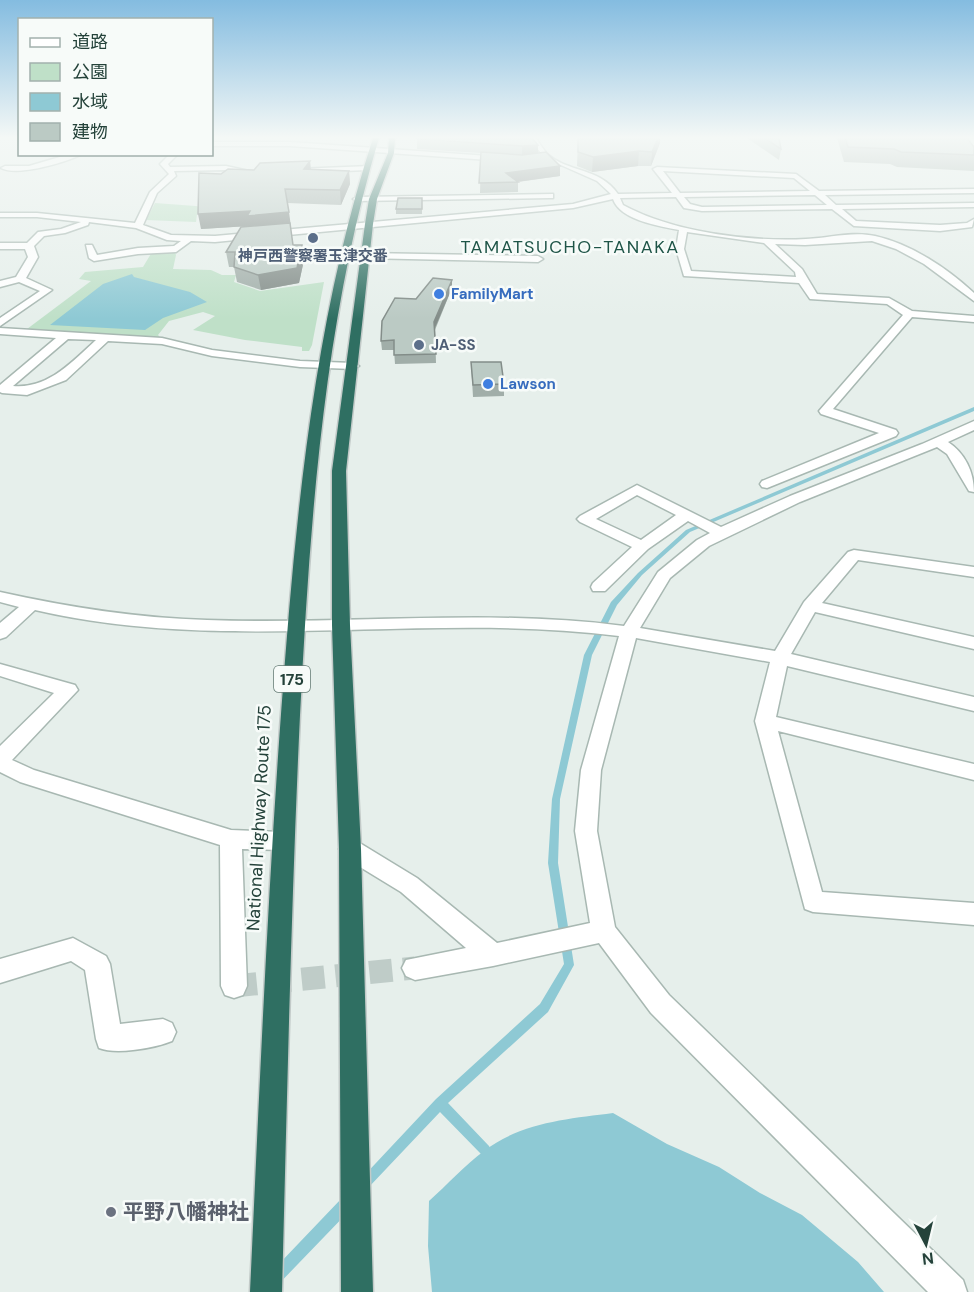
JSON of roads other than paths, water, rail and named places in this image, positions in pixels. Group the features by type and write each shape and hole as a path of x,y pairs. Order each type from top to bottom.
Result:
{"highway":[{"name":"National Highway Route 175","path":"266,1292 283,841 296,625 307,493 325,365 365,199"},
{"name":"National Highway Route 175","path":"357,1292 350,849 341,625 339,471 366,256 360,225"}],"street":[{"path":"138,226 151,198"},
{"path":"365,199 424,198"},
{"path":"449,198 454,217"},
{"path":"0,215 38,215 138,226 170,238 187,240 573,206 607,198"},
{"path":"617,198 619,206 630,214 683,229 766,240 802,242 872,238 896,246 944,272 974,298"},
{"path":"679,198 687,206 702,209 974,205"},
{"path":"823,198 854,223 940,228 969,225 974,222"},
{"path":"0,246 29,246 41,234 62,231 92,220"},
{"path":"683,229 680,249 687,274 802,280"},
{"path":"89,247 94,258 138,251 176,249 187,240"},
{"path":"766,240 800,271 802,280 814,297 890,301 909,314 974,319"},
{"path":"20,279 33,257 29,246"},
{"path":"366,256 538,259"},
{"path":"0,284 20,279 46,290 0,323"},
{"path":"909,314 825,411 952,451 974,488"},
{"path":"0,331 162,341 212,353 353,366"},
{"path":"66,335 2,389 27,391 62,377 105,338"},
{"path":"951,1292 660,1004 604,931 586,831 591,770 628,632 664,575 703,543 721,533 795,498 933,444 974,425"},
{"path":"795,498 767,484 900,436"},
{"path":"642,546 585,519 637,489 721,533"},
{"path":"599,587 642,546 687,515"},
{"path":"974,572 854,555 810,606 780,658 765,721 813,903 974,914"},
{"path":"0,597 30,606 85,617 203,627 445,623 556,625 628,632 780,658 974,704"},
{"path":"0,633 30,606"},
{"path":"810,606 974,643"},
{"path":"0,670 68,690 0,761 27,776 231,839 283,841"},
{"path":"765,721 974,771"},
{"path":"231,839 234,986"},
{"path":"350,849 409,885 494,955"},
{"path":"415,968 494,955 604,931"},
{"path":"0,971 73,949 97,964 109,1039 163,1032"}],"water":[{"path":"132,274 134,277 190,292 207,302 163,318 145,330 50,325 103,284"},
{"path":"613,1113 667,1144 719,1167 760,1193 802,1215 858,1262 884,1292 432,1292 428,1246 429,1201 477,1157 499,1141 546,1123"}],"waterway":[{"path":"440,1103 544,1008 569,965 553,863 556,799 588,655 614,604 640,574 688,531 974,409"},
{"path":"364,1184 440,1103"},
{"path":"440,1103 485,1150"},
{"path":"262,1292 346,1204"}],"tunnel":[{"path":"234,986 415,968"}],"place":[{"name":"神戸西警察署玉津交番","path":"313,238"},
{"name":"FamilyMart","path":"439,294"},
{"name":"JA-SS","path":"419,345"},
{"name":"Lawson","path":"488,384"},
{"name":"平野八幡神社","path":"111,1212"}],"district":[{"name":"TAMATSUCHO-TANAKA","path":"570,247"}]}
